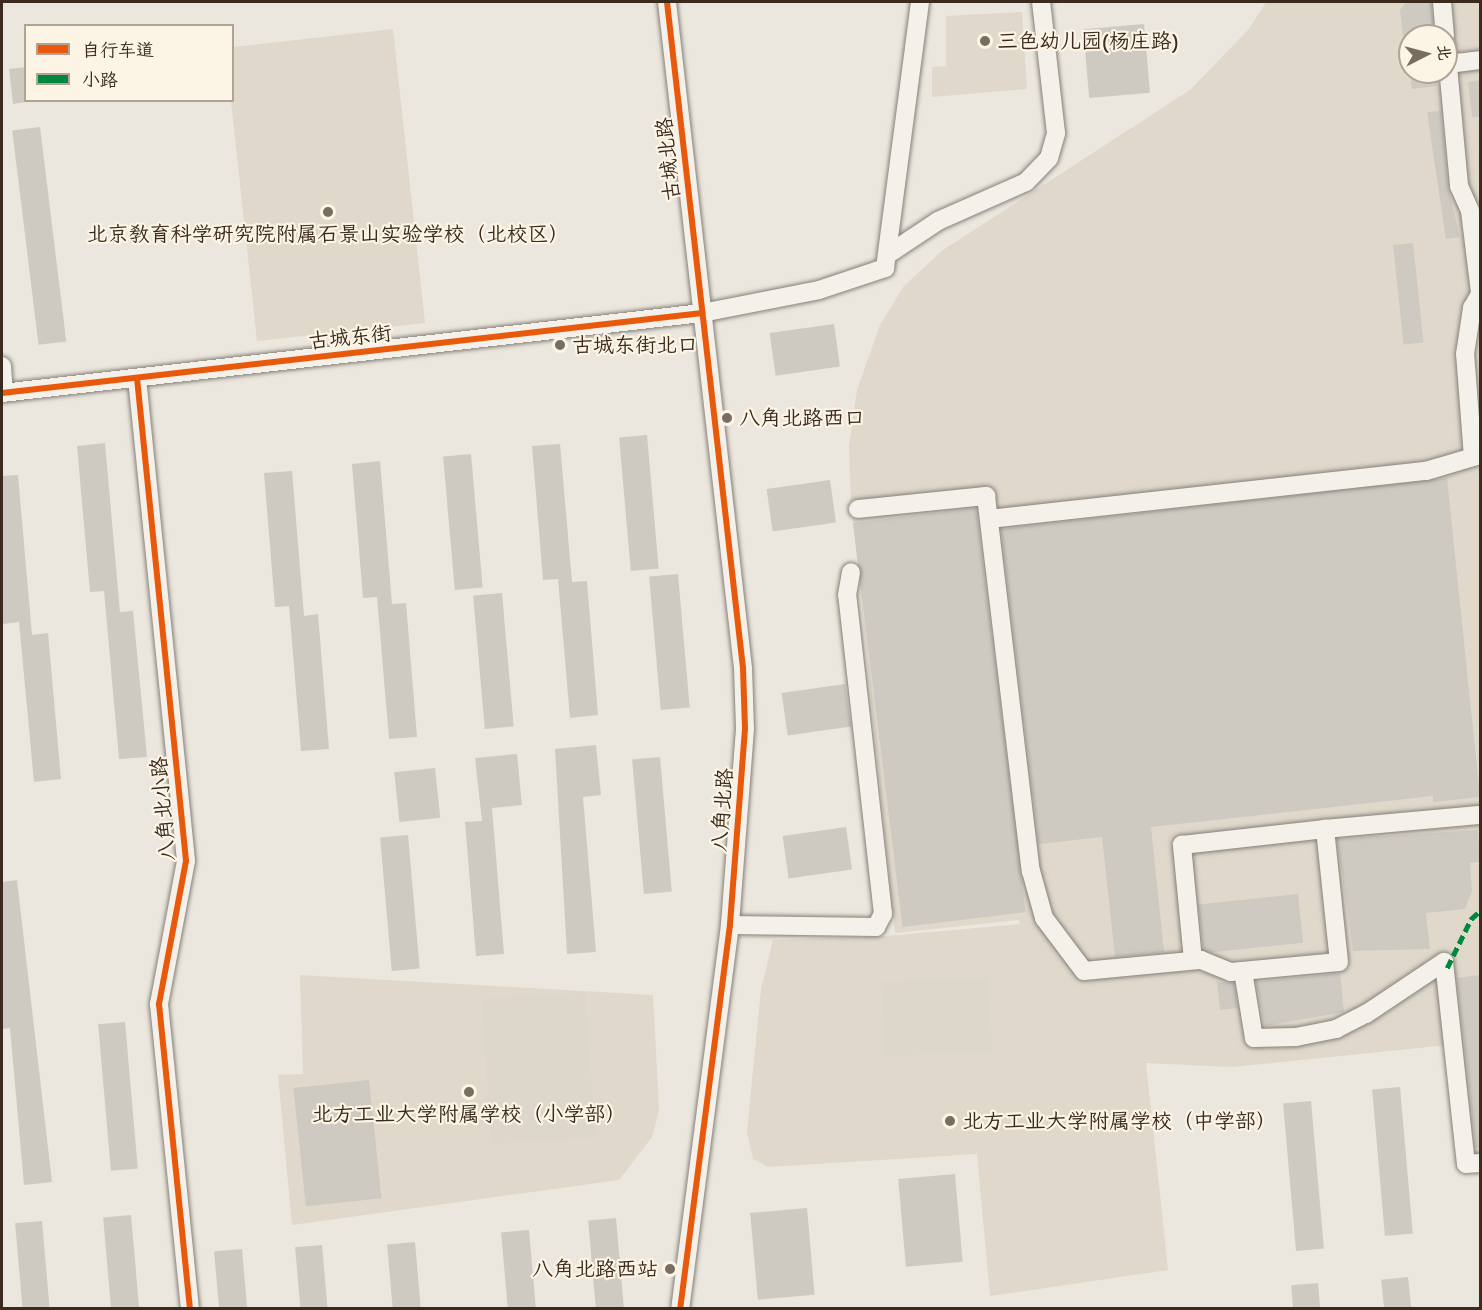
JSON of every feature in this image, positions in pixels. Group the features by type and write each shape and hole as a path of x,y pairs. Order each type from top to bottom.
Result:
{"street":[{"name":"古城北路","path":"667,2 702,314"},
{"path":"887,255 920,2"},
{"path":"887,255 938,221 1026,182 1049,158 1056,133 1041,2"},
{"path":"1442,2 1444,24"},
{"path":"1458,63 1480,60"},
{"path":"989,519 1426,471 1477,456 1465,354 1472,308 1480,293 1470,211 1460,186 1450,84"},
{"name":"古城东街","path":"3,393 702,314 819,290 885,268 887,255"},
{"name":"八角北路","path":"681,1308 730,925 745,729 743,668 702,314"},
{"path":"2,366 3,393"},
{"name":"八角北小路","path":"137,378 186,861 159,1004 190,1308"},
{"path":"858,509 986,496 1030,871 1044,918 1084,971 1193,960 1243,971 1339,962 1325,830"},
{"path":"730,925 876,927 883,914 847,596 851,572"},
{"path":"1193,960 1182,845 1480,815"},
{"path":"1243,971 1254,1038 1296,1037 1336,1029 1366,1014 1444,962 1466,1164 1480,1163"}],"shaded area":[{"path":"1266,2 1480,2 1480,1169 1463,1171 1448,1045 1232,1067 1146,1063 1168,1270 990,1296 977,1154 768,1167 753,1159 747,1132 761,989 773,940 886,936 1020,924 1019,920 895,933 851,501 849,446 857,390 880,325 904,286 943,250 1190,90 1249,29"},
{"name":"三色幼儿园(杨庄路)","path":"1022,12 1027,89 932,97 932,67 946,66 946,16"},
{"name":"北京教育科学研究院附属石景山实验学校（北校区）","path":"393,29 425,323 257,341 231,102 234,102 234,47"},
{"name":"北方工业大学附属学校（小学部）","path":"300,975 653,995 659,1110 652,1137 619,1180 292,1225 278,1075 303,1074"},
{"path":"988,977 992,1051 885,1056 881,983"},
{"path":"585,992 595,1137 491,1144 481,999"}],"building":[{"path":"1406,2 1431,2 1433,24 1402,24 1400,10"},
{"path":"1144,24 1150,93 1089,98 1083,29"},
{"path":"24,67 24,102 26,102 13,104 9,69"},
{"path":"1480,80 1480,117 1472,117 1468,82"},
{"path":"1411,84 1437,84 1437,86 1412,89"},
{"path":"1441,111 1448,187 1460,237 1446,239 1427,112"},
{"path":"40,127 66,341 39,345 12,130"},
{"path":"1413,243 1423,342 1404,345 1393,245"},
{"path":"834,324 840,367 776,376 770,333"},
{"path":"647,435 659,568 631,571 619,437"},
{"path":"105,443 120,612 133,611 147,757 119,759 104,591 90,592 77,446"},
{"path":"560,444 572,582 587,581 598,715 570,718 558,579 543,580 532,446"},
{"path":"471,454 483,587 455,590 443,456"},
{"path":"380,461 392,604 406,603 417,737 389,739 377,597 363,598 352,464"},
{"path":"292,471 304,616 318,614 329,749 301,751 289,606 275,607 264,473"},
{"path":"18,475 32,635 48,633 61,779 34,782 19,622 3,624 2,476"},
{"path":"1447,478 1480,797 1433,802 1433,796 1151,827 1164,952 1115,957 1102,837 1039,844 1001,529"},
{"path":"830,480 836,523 773,531 767,489"},
{"path":"976,508 1026,912 903,927 853,523"},
{"path":"678,574 690,707 661,710 649,577"},
{"path":"502,593 514,726 485,729 473,596"},
{"path":"845,684 851,727 788,735 782,693"},
{"path":"596,745 601,795 583,797 596,952 567,954 555,749"},
{"path":"517,754 522,805 492,808 504,954 476,956 465,822 482,821 475,758"},
{"path":"660,757 672,891 644,894 632,759"},
{"path":"435,768 440,818 399,822 394,772"},
{"path":"846,827 852,870 789,878 783,836"},
{"path":"1478,830 1480,862 1470,863 1472,891 1465,909 1426,913 1430,949 1353,951 1337,839"},
{"path":"408,835 420,968 392,971 380,837"},
{"path":"17,880 52,1182 24,1185 10,1028 3,1029 2,1014 2,882"},
{"path":"1298,894 1303,943 1204,953 1199,904"},
{"path":"1340,973 1344,1012 1265,1026 1256,982"},
{"path":"1480,975 1480,1148 1476,1148 1457,978"},
{"path":"1217,982 1234,983 1238,1008 1220,1010"},
{"path":"125,1022 138,1168 111,1171 98,1024"},
{"path":"369,1080 381,1198 306,1206 293,1088"},
{"path":"1400,1087 1413,1233 1385,1236 1372,1089"},
{"path":"1311,1101 1324,1248 1296,1251 1283,1103"},
{"path":"955,1174 963,1262 906,1267 898,1179"},
{"path":"807,1208 815,1295 758,1300 750,1213"},
{"path":"131,1215 139,1308 111,1308 103,1217"},
{"path":"616,1218 624,1308 596,1308 588,1220"},
{"path":"42,1221 50,1308 23,1308 15,1223"},
{"path":"529,1230 536,1308 508,1308 501,1232"},
{"path":"415,1242 421,1308 393,1308 387,1244"},
{"path":"322,1245 327,1308 300,1308 295,1247"},
{"path":"242,1249 247,1308 219,1308 214,1251"},
{"path":"1408,1277 1411,1308 1384,1308 1381,1280"},
{"path":"1318,1283 1320,1308 1293,1308 1291,1285"}],"marked path":[{"path":"1447,968 1471,919 1480,911"}],"cycle path":[{"path":"667,2 743,668 745,729 730,925 680,1308"},
{"path":"2,393 702,313"},
{"path":"137,378 186,861 159,1004 190,1308"}],"place":[{"name":"三色幼儿园(杨庄路)","path":"985,41"},
{"name":"北京教育科学研究院附属石景山实验学校（北校区）","path":"328,212"},
{"name":"古城东街北口","path":"560,345"},
{"name":"八角北路西口","path":"727,418"},
{"name":"北方工业大学附属学校（小学部）","path":"469,1092"},
{"name":"北方工业大学附属学校（中学部）","path":"950,1121"},
{"name":"八角北路西站","path":"670,1269"}]}
